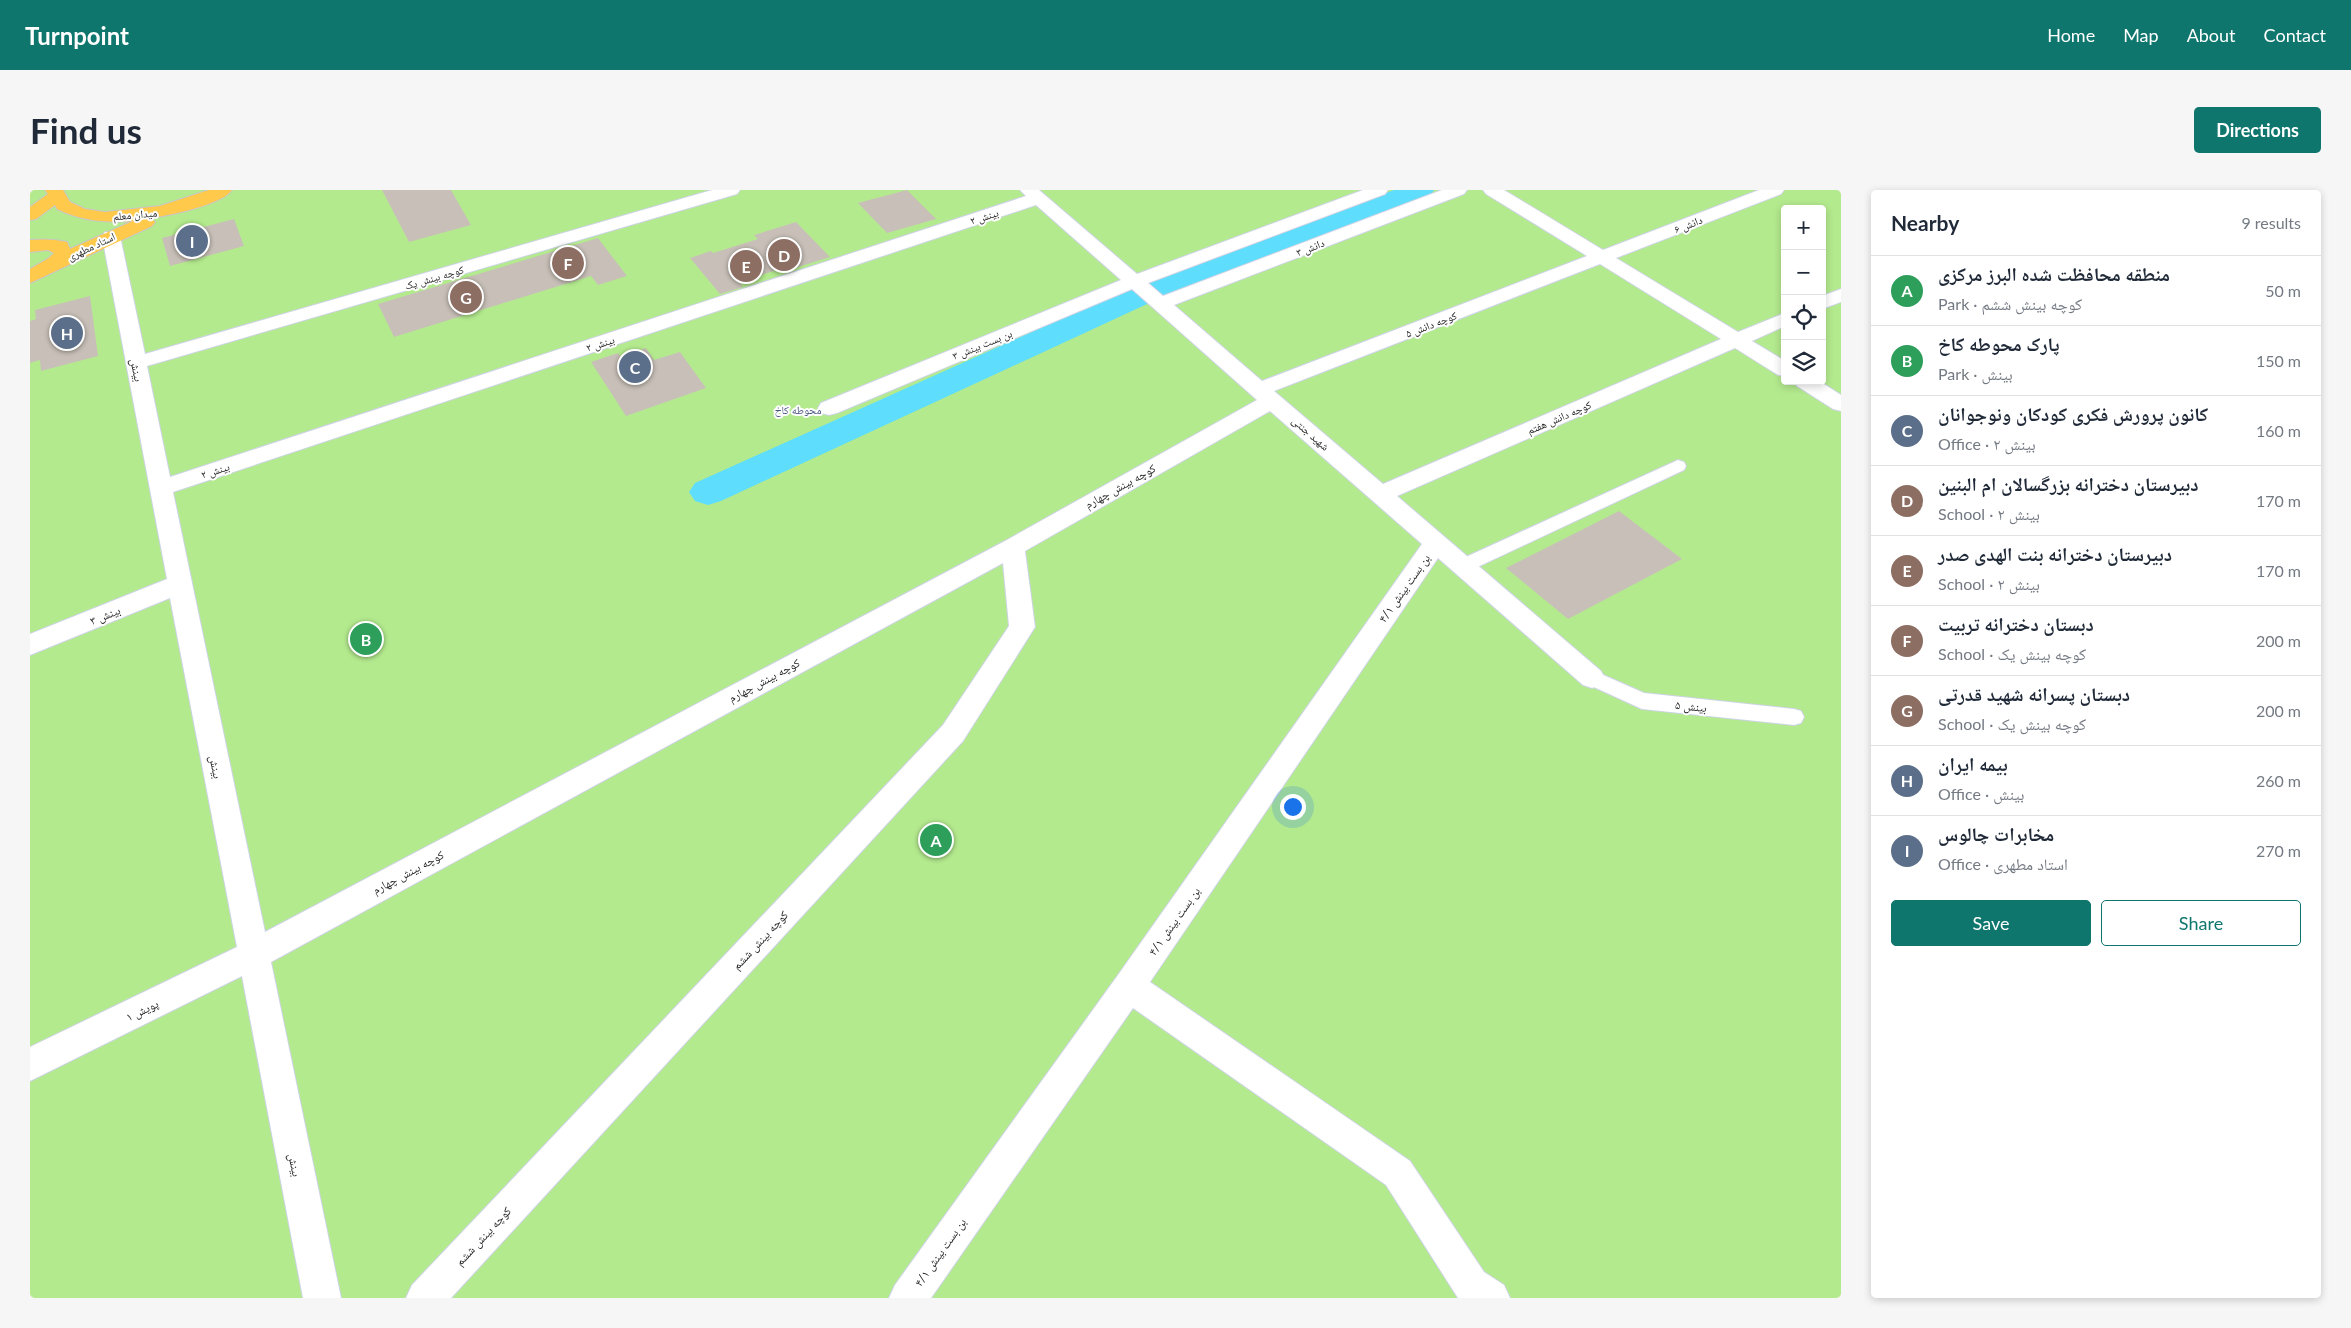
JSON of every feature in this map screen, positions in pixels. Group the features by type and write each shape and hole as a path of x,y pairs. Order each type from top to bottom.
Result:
{"main road":[{"name":"میدان معلم","path":"55,193 67,208 88,215 116,217 148,214 182,207 224,191"},
{"path":"30,215 55,193"},
{"name":"استاد مطهری","path":"30,277 56,262 111,236 182,207"},
{"path":"30,246 48,244 60,246 63,253 56,262"}],"street":[{"name":"کوچه بینش یک","path":"136,363 731,190"},
{"path":"1149,293 1379,190"},
{"name":"دانش ۳","path":"1149,293 1458,190"},
{"path":"1492,190 1781,368"},
{"name":"دانش ۶","path":"1602,258 1775,190"},
{"name":"شهید جنتی","path":"1034,194 1592,678"},
{"name":"بینش ۲","path":"161,488 1034,194"},
{"name":"بینش","path":"111,236 322,1298"},
{"name":"کوچه دانش ۵","path":"1267,395 1602,258"},
{"name":"بن بست بینش ۳","path":"830,408 1149,293"},
{"path":"1826,301 1841,295"},
{"name":"کوچه دانش هفتم","path":"1380,494 1781,321"},
{"path":"1810,385 1841,404"},
{"name":"کوچه بینش چهارم","path":"253,955 1013,547 1267,395"},
{"name":"بن بست بینش ۴/۱","path":"908,1298 1130,986 1436,542"},
{"name":"کوچه بینش ششم","path":"425,1298 953,733 1022,627 1013,547"},
{"name":"بینش ۳","path":"30,645 180,584"},
{"name":"پویش ۱","path":"30,1064 253,955"},
{"path":"1130,986 1398,1173 1471,1285 1491,1298"}],"lane":[{"path":"1463,566 1678,466"},
{"name":"بینش ۵","path":"1592,678 1642,700 1794,717"}],"green space":[{"path":"30,190 1841,190 1841,1298 30,1298"}],"building":[{"path":"382,190 451,190 471,225 409,242"},
{"path":"907,190 936,219 887,233 858,203"},
{"path":"234,219 244,246 170,266 162,238"},
{"path":"796,222 830,257 792,269 789,266 739,282 743,287 720,294 690,258 758,239 754,235"},
{"path":"598,238 627,276 598,285 591,276 394,337 378,304"},
{"path":"90,296 98,356 41,371 40,360 30,363 30,321 36,319 35,310"},
{"path":"646,348 654,360 680,352 706,388 626,416 591,362 618,353 621,357"},
{"path":"1619,511 1682,559 1568,619 1506,568"}],"waterway":[{"path":"708,492 1134,298 1420,190"}],"place":[{"name":"مخابرات چالوس","path":"192,241"},
{"name":"دبیرستان دخترانه بزرگسالان ام البنین","path":"784,255"},
{"name":"دبستان دخترانه تربیت","path":"568,263"},
{"name":"دبیرستان دخترانه بنت الهدی صدر","path":"746,266"},
{"name":"دبستان پسرانه شهید قدرتی","path":"466,297"},
{"name":"بیمه ایران","path":"67,333"},
{"name":"کانون پرورش فکری کودکان ونوجوانان","path":"635,367"},
{"name":"پارک محوطه کاخ","path":"366,639"},
{"name":"منطقه محافظت شده البرز مرکزی","path":"936,840"}],"district":[{"name":"محوطه کاخ","path":"798,409"}]}
